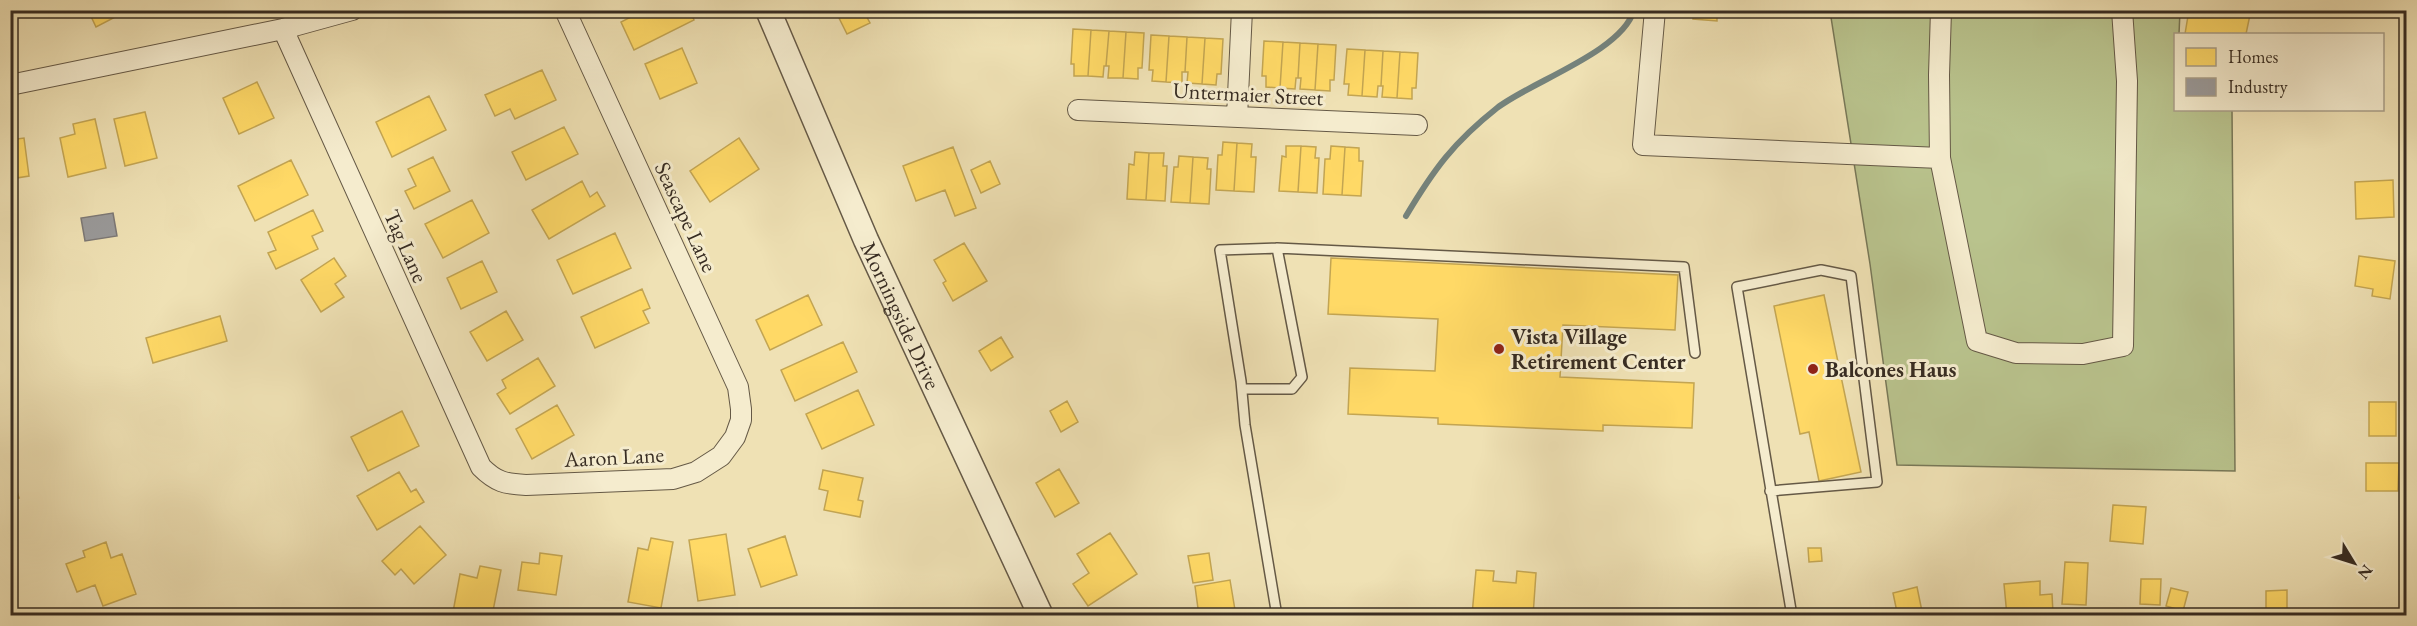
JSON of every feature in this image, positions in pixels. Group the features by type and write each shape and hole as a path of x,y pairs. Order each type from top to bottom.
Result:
{"street":[{"path":"10,85 283,29 352,10"},
{"name":"Seascape Lane","path":"565,10 738,387 741,420 729,446"},
{"name":"Morningside Drive","path":"768,10 866,240 1041,615"},
{"path":"1237,117 1242,10"},
{"path":"1655,10 1642,145 1940,158"},
{"path":"1941,10 1940,158 1977,341 2016,353 2084,354 2123,346 2127,81 2122,10"},
{"name":"Tag Lane","path":"283,29 473,453 481,467 492,478"},
{"name":"Untermaier Street","path":"1078,110 1416,125"},
{"name":"Aaron Lane","path":"492,478 508,484 526,485 673,479 685,477 706,468 729,446"}],"lane":[{"path":"1242,389 1292,389 1302,377 1277,248"},
{"path":"1277,615 1245,425 1242,389 1220,250 1277,248 1684,267 1695,353"},
{"path":"1770,491 1877,482 1851,276 1821,270 1737,287 1770,491 1792,615"}],"green space":[{"path":"1830,11 2180,11 2179,33 2174,33 2174,111 2232,111 2235,471 1897,465 1870,264"}],"building: Homes":[{"path":"88,10 124,10 125,12 96,27"},
{"path":"644,10 689,10 694,20 634,50 621,22"},
{"path":"835,10 863,10 870,23 847,34"},
{"path":"1734,10 1733,15 1717,14 1717,21 1693,19 1694,12 1676,11"},
{"path":"2189,10 2203,10 2231,17 2232,10 2251,10 2246,33 2185,33"},
{"path":"1073,29 1091,30 1088,76 1074,76 1074,64 1071,64"},
{"path":"1091,30 1109,31 1103,77 1088,76"},
{"path":"1109,31 1126,32 1123,78 1108,78 1109,66 1106,66"},
{"path":"1126,32 1144,33 1142,68 1138,68 1138,79 1123,78"},
{"path":"1151,35 1169,36 1166,82 1152,81 1153,70 1149,70"},
{"path":"1169,36 1187,37 1182,83 1166,82"},
{"path":"1187,37 1205,38 1202,84 1187,83 1188,72 1185,72"},
{"path":"1205,38 1223,39 1221,74 1217,74 1216,85 1202,84"},
{"path":"1264,41 1283,42 1280,88 1266,87 1266,76 1262,76"},
{"path":"1283,42 1300,43 1295,89 1280,88"},
{"path":"1300,43 1318,44 1315,90 1300,89 1301,78 1298,78"},
{"path":"1318,44 1336,45 1334,80 1330,80 1330,91 1315,90"},
{"path":"682,48 697,83 660,99 645,64"},
{"path":"1347,49 1365,50 1362,96 1348,95 1349,84 1344,84"},
{"path":"1365,50 1383,51 1381,86 1378,86 1377,97 1362,96"},
{"path":"1383,51 1400,52 1397,98 1382,97"},
{"path":"1400,52 1418,53 1416,88 1412,88 1412,99 1397,98"},
{"path":"542,70 556,100 515,119 510,109 495,116 485,95"},
{"path":"257,82 274,118 239,134 223,98"},
{"path":"429,96 446,130 392,157 376,122"},
{"path":"145,112 157,158 125,166 114,119"},
{"path":"95,119 106,168 68,177 60,138 75,134 73,124"},
{"path":"564,127 578,154 526,180 512,152"},
{"path":"24,138 29,176 10,179 10,140"},
{"path":"739,138 759,169 710,202 690,171"},
{"path":"1223,142 1237,143 1234,191 1216,190 1218,155 1222,155"},
{"path":"1237,143 1252,144 1251,157 1256,157 1254,192 1234,191"},
{"path":"1286,146 1301,146 1298,192 1279,191 1282,156 1286,157"},
{"path":"1301,146 1316,147 1315,158 1319,158 1317,193 1298,192"},
{"path":"1331,146 1345,147 1342,195 1323,194 1325,159 1330,159"},
{"path":"953,147 976,208 955,216 945,190 916,201 903,166"},
{"path":"1345,147 1359,148 1359,161 1363,161 1361,196 1342,195"},
{"path":"1135,152 1149,153 1146,200 1127,199 1129,164 1134,165"},
{"path":"1149,153 1164,153 1163,166 1167,166 1165,201 1146,200"},
{"path":"1179,156 1193,157 1190,203 1171,202 1174,167 1178,167"},
{"path":"433,157 450,191 414,209 405,191 416,186 408,169"},
{"path":"1193,157 1208,158 1207,169 1211,169 1209,204 1190,203"},
{"path":"291,160 308,195 255,221 238,186"},
{"path":"990,161 1000,184 981,193 971,170"},
{"path":"2393,180 2394,217 2356,219 2355,182"},
{"path":"582,181 590,197 597,192 605,206 549,239 532,210"},
{"path":"472,200 489,233 443,258 425,224"},
{"path":"313,210 323,231 312,236 318,249 276,269 268,253 276,250 268,232"},
{"path":"615,233 631,268 573,294 557,260"},
{"path":"964,243 987,281 953,301 943,283 946,281 934,260"},
{"path":"2359,256 2395,261 2390,299 2372,296 2373,289 2355,286"},
{"path":"334,258 346,276 335,284 344,297 321,312 301,280"},
{"name":"Vista Village Retirement Center","path":"1331,258 1678,275 1675,330 1563,325 1560,377 1694,383 1692,428 1603,425 1603,431 1438,424 1438,418 1348,414 1350,368 1435,371 1438,319 1328,314"},
{"path":"482,261 497,292 461,309 447,278"},
{"path":"642,289 650,308 643,311 649,323 595,348 581,317"},
{"path":"808,295 822,325 770,350 756,320"},
{"name":"Balcones Haus","path":"1824,295 1861,472 1819,481 1809,432 1800,434 1774,306"},
{"path":"506,311 523,340 487,361 470,332"},
{"path":"220,316 227,341 153,363 146,338"},
{"path":"1001,337 1013,357 991,371 979,351"},
{"path":"843,342 857,372 795,401 781,370"},
{"path":"538,358 555,386 510,414 497,394 506,388 502,380"},
{"path":"858,390 874,425 822,449 806,414"},
{"path":"1067,401 1078,422 1061,432 1050,411"},
{"path":"2369,402 2396,402 2396,436 2369,436"},
{"path":"557,405 574,435 532,459 516,429"},
{"path":"402,411 419,446 368,471 351,437"},
{"path":"2366,463 2399,463 2398,491 2366,491"},
{"path":"10,468 19,498 10,501"},
{"path":"1059,469 1079,503 1055,517 1036,483"},
{"path":"823,470 863,478 858,500 863,501 860,517 824,510 828,491 819,489"},
{"path":"399,472 411,492 416,489 424,502 377,530 357,496"},
{"path":"2113,505 2146,507 2143,544 2110,541"},
{"path":"420,526 446,555 414,584 401,569 395,575 382,561"},
{"path":"1110,533 1137,574 1088,606 1073,584 1089,573 1077,554"},
{"path":"726,534 735,595 698,601 689,540"},
{"path":"785,536 797,575 761,587 748,549"},
{"path":"651,538 673,542 661,608 628,602 638,548 648,550"},
{"path":"106,542 111,558 122,554 136,594 103,606 95,585 77,592 66,564 85,557 83,551"},
{"path":"1808,548 1821,548 1822,561 1809,562"},
{"path":"540,553 562,556 556,595 518,590 522,562 539,564"},
{"path":"1209,553 1213,580 1193,583 1188,556"},
{"path":"2065,562 2088,563 2086,605 2062,604"},
{"path":"480,566 501,570 492,616 471,616 453,612 460,574 477,578"},
{"path":"1476,570 1494,571 1493,581 1516,583 1517,571 1536,573 1533,616 1472,615"},
{"path":"2141,579 2161,579 2160,605 2140,604"},
{"path":"1230,580 1236,616 1199,616 1195,586"},
{"path":"2040,581 2040,595 2052,594 2053,613 2039,614 2039,616 2007,616 2004,584"},
{"path":"1917,587 1923,616 1881,616 1897,612 1893,593"},
{"path":"2171,588 2188,592 2183,611 2166,606"},
{"path":"2287,590 2287,616 2266,616 2266,591"},
{"path":"2128,610 2128,616 2109,616 2109,611"}],"building: Industry":[{"path":"113,213 117,236 85,241 81,218"}],"waterway":[{"path":"1406,216 1446,157 1482,120 1512,98 1594,53 1626,25 1634,10"}],"place":[{"name":"Vista Village Retirement Center","path":"1499,349"},
{"name":"Balcones Haus","path":"1813,369"}]}
